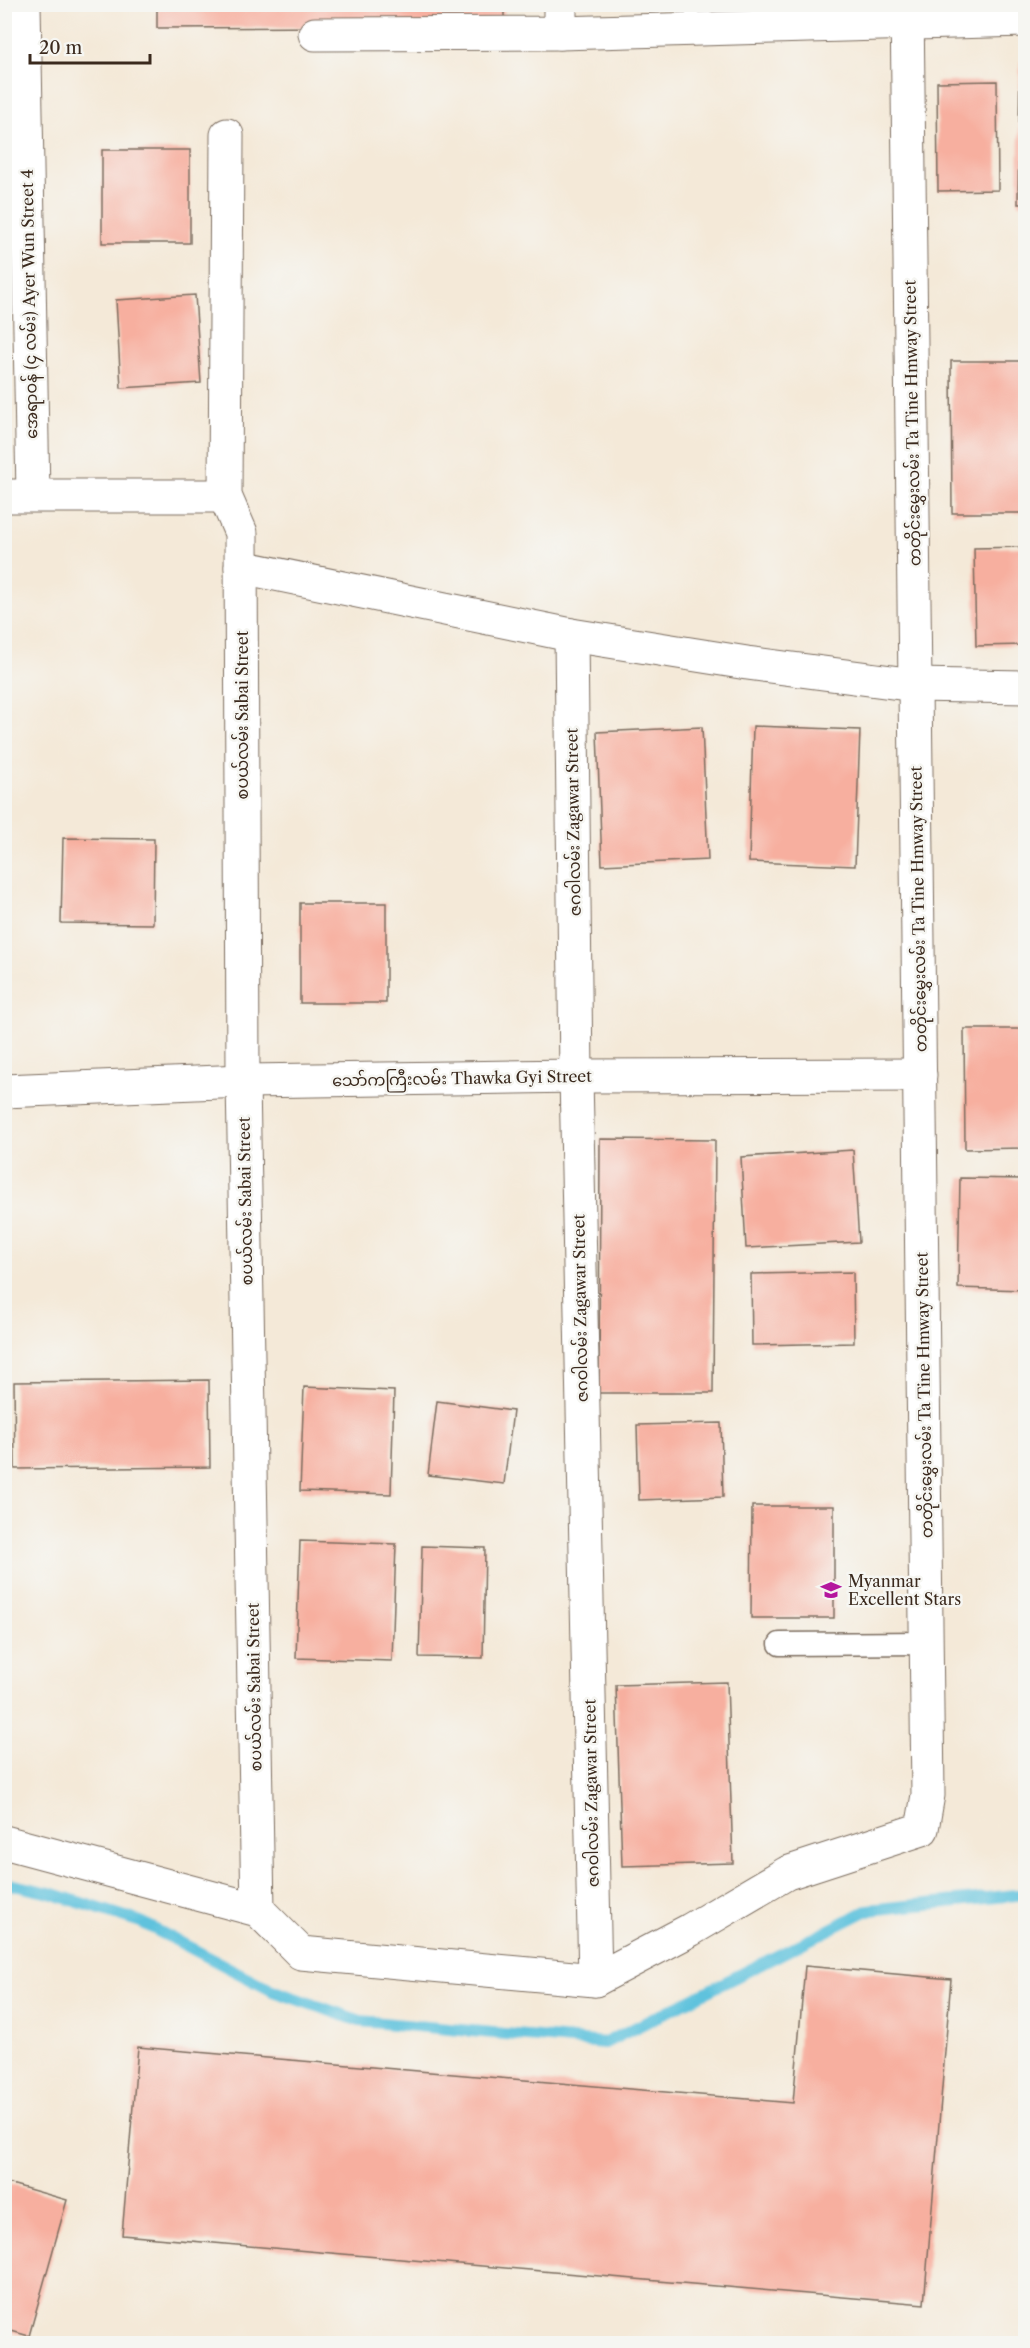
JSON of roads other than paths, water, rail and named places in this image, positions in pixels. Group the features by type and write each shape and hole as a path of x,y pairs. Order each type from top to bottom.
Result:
{"street":[{"name":"အေရာဝန် (၄ လမ်း) Ayer Wun Street 4","path":"19,495 24,4"},
{"path":"315,34 560,19 907,14 1026,20"},
{"name":"တတိုင်းမွှေးလမ်း Ta Tine Hmway Street","path":"595,1980 690,1930 787,1873 922,1829 928,1795 907,14"},
{"path":"19,495 225,496 228,135"},
{"name":"စပယ်လမ်း Sabai Street","path":"225,496 241,533 243,1081 258,1910"},
{"path":"241,567 571,635 747,663 915,685 1026,687"},
{"name":"ဇဂဝါလမ်း Zagawar Street","path":"571,635 576,1076 595,1980"},
{"name":"သော်ကကြီးလမ်း Thawka Gyi Street","path":"4,1091 243,1081 576,1076 920,1075"},
{"path":"4,1842 258,1910 301,1953 595,1980"}],"lane":[{"path":"780,1644 927,1643"}],"waterway":[{"path":"4,1883 50,1893 141,1922 271,1990 360,2021 605,2043 868,1910 1026,1894"}],"place":[{"name":"Myanmar Excellent Stars","path":"831,1590"}]}
